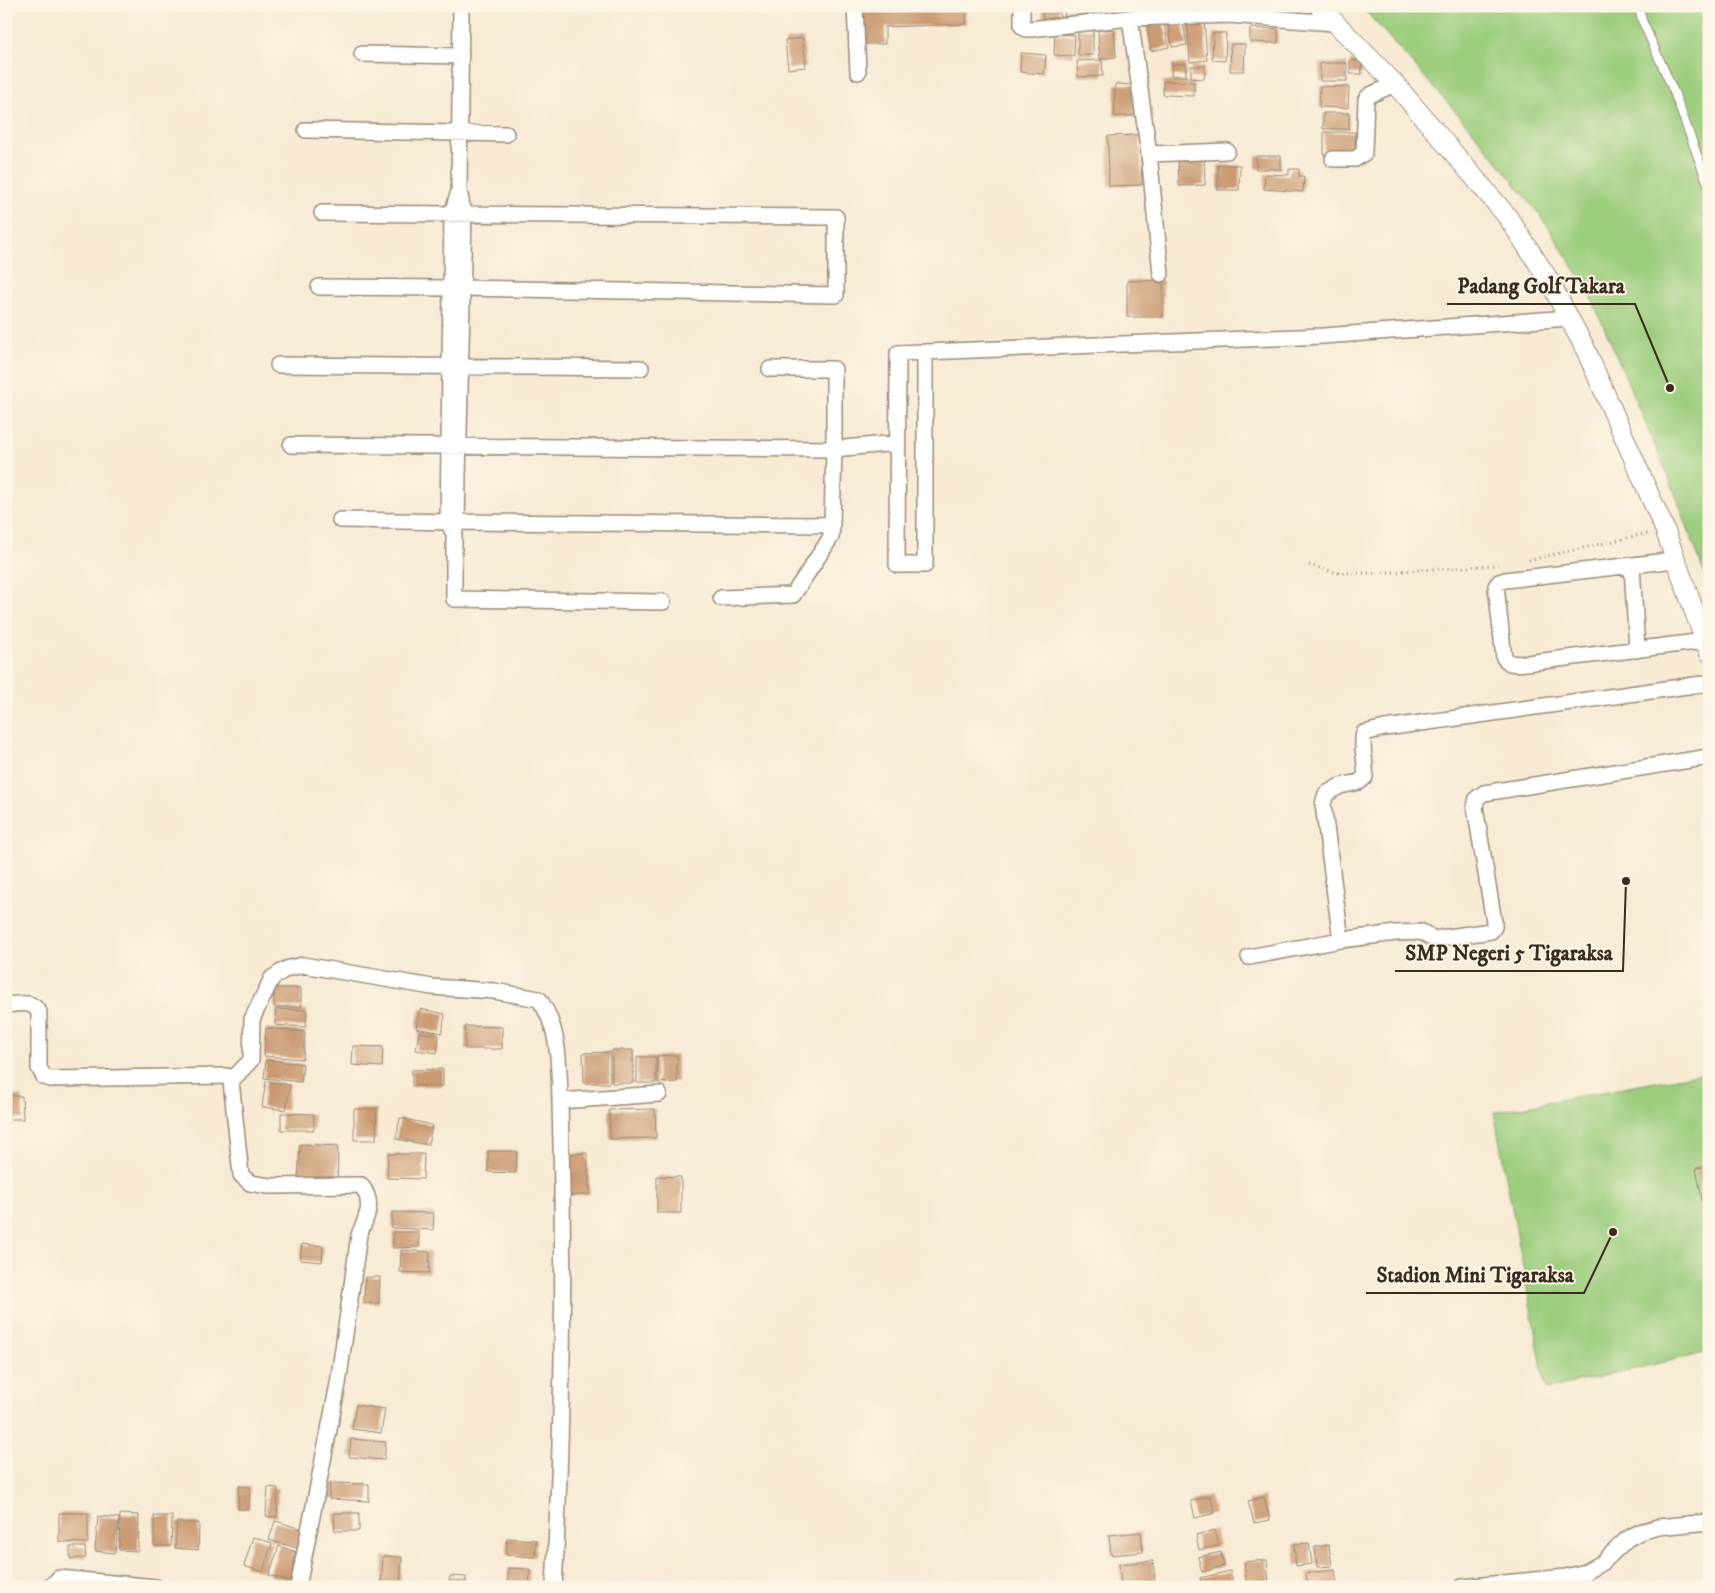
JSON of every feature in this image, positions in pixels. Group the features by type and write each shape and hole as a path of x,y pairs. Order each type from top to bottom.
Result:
{"street":[{"path":"461,6 453,526 454,599 663,602"},
{"path":"855,6 858,72"},
{"path":"1022,6 1022,23 1026,29 1130,18 1229,15 1334,23"},
{"path":"1319,6 1395,84 1507,216 1547,277 1584,346 1665,530 1707,647 1637,650 1518,664 1510,663 1504,658 1496,586 1499,582 1675,560"},
{"path":"1130,18 1149,154 1161,274"},
{"path":"362,54 461,56"},
{"path":"1334,159 1355,159 1361,157 1364,153 1366,99 1370,95 1395,84"},
{"path":"306,130 506,134"},
{"path":"1149,154 1227,151"},
{"path":"319,287 836,295 836,217 322,213"},
{"path":"925,352 925,565 897,565 898,353 1323,336 1569,318"},
{"path":"278,365 640,368"},
{"path":"721,598 793,595 830,537 834,450 834,369 770,369"},
{"path":"291,445 834,450 897,443"},
{"path":"340,520 453,526 832,525"},
{"path":"1632,566 1637,650"},
{"path":"1341,940 1323,804 1326,794 1340,786 1359,782 1365,777 1366,768 1362,740 1364,733 1385,728 1709,683"},
{"path":"1249,957 1341,940 1414,932 1422,932 1434,939 1491,931 1494,927 1494,922 1475,807 1477,798 1484,793 1709,757"},
{"path":"231,1081 251,1060 252,1019 272,978 286,969 303,965 432,987 494,991 539,999 546,1009 552,1026 558,1058 563,1198 560,1478 554,1587"},
{"path":"6,1005 29,1003 39,1012 39,1068 44,1077 50,1079 227,1076 231,1081 240,1175 250,1183 269,1186 362,1185 369,1198 368,1213 359,1234 338,1384 298,1587"},
{"path":"560,1101 660,1094"},
{"path":"1462,1587 1566,1582 1602,1563 1627,1540 1640,1532 1658,1527 1709,1522"},
{"path":"50,1587 59,1578 156,1587"}],"lane":[{"path":"1638,6 1642,20 1674,92 1709,186"}],"path":[{"path":"1520,562 1665,530"},
{"path":"1310,566 1337,573 1373,573 1501,565"}],"green space":[{"path":"1361,6 1709,6 1709,586 1672,485 1589,292 1543,219 1472,130"},
{"path":"1709,1072 1709,1352 1546,1389 1494,1112"}],"building":[{"path":"860,6 966,6 966,24 885,27 885,44 861,44"},
{"path":"1042,6 1059,6 1060,23 1043,23"},
{"path":"1105,6 1124,6 1125,15 1106,17"},
{"path":"1128,6 1142,6 1143,12 1129,14"},
{"path":"1202,6 1222,6 1222,8 1202,9"},
{"path":"1226,6 1242,6 1242,8 1226,9"},
{"path":"1246,6 1285,6 1285,11 1246,9"},
{"path":"1286,6 1301,6 1300,18 1286,17"},
{"path":"1065,9 1083,10 1082,21 1064,20"},
{"path":"1182,18 1187,45 1172,47 1168,21"},
{"path":"1204,19 1207,60 1190,62 1187,20"},
{"path":"1163,20 1169,47 1151,51 1146,23"},
{"path":"1250,28 1278,29 1278,43 1250,42"},
{"path":"1078,29 1093,29 1093,55 1078,55"},
{"path":"1114,29 1116,57 1100,59 1098,30"},
{"path":"1213,33 1226,33 1225,61 1212,60"},
{"path":"1055,34 1075,35 1074,56 1054,55"},
{"path":"803,38 806,67 788,69 785,40"},
{"path":"1231,44 1245,44 1244,71 1230,71"},
{"path":"1021,53 1046,55 1044,74 1020,72"},
{"path":"1102,60 1103,76 1078,77 1077,61"},
{"path":"1361,60 1362,74 1350,74 1350,61"},
{"path":"1320,63 1347,63 1347,81 1320,81"},
{"path":"1172,64 1186,64 1186,76 1171,76"},
{"path":"1191,66 1205,66 1204,79 1191,78"},
{"path":"1163,81 1194,82 1194,96 1163,95"},
{"path":"1115,84 1135,85 1134,116 1114,116"},
{"path":"1320,86 1349,87 1348,108 1319,107"},
{"path":"1323,113 1349,113 1349,129 1323,129"},
{"path":"1324,132 1355,132 1356,155 1324,155"},
{"path":"1140,135 1142,185 1109,186 1108,136"},
{"path":"1256,156 1281,156 1281,169 1256,169"},
{"path":"1204,157 1205,185 1179,186 1178,158"},
{"path":"1218,165 1240,165 1239,190 1218,190"},
{"path":"1289,169 1299,169 1299,176 1304,176 1303,192 1264,189 1265,174 1289,175"},
{"path":"1163,280 1163,317 1127,317 1127,281"},
{"path":"274,988 301,988 301,1007 274,1007"},
{"path":"276,1009 307,1010 306,1027 275,1025"},
{"path":"420,1009 445,1014 442,1033 416,1028"},
{"path":"465,1026 502,1027 502,1049 465,1049"},
{"path":"266,1028 305,1032 303,1059 264,1056"},
{"path":"419,1032 439,1035 437,1053 416,1050"},
{"path":"353,1046 383,1047 382,1067 352,1065"},
{"path":"612,1050 633,1050 633,1083 612,1083"},
{"path":"610,1052 610,1083 584,1083 583,1053"},
{"path":"677,1055 677,1082 658,1083 657,1056"},
{"path":"637,1057 656,1057 656,1083 637,1083"},
{"path":"266,1060 303,1064 301,1082 264,1078"},
{"path":"443,1069 443,1086 412,1086 412,1070"},
{"path":"266,1081 290,1085 286,1110 262,1107"},
{"path":"6,1096 22,1096 23,1119 6,1119"},
{"path":"354,1109 377,1109 376,1140 354,1140"},
{"path":"655,1109 656,1138 610,1139 609,1110"},
{"path":"281,1113 314,1114 314,1130 281,1130"},
{"path":"400,1118 432,1125 428,1145 396,1139"},
{"path":"300,1144 338,1146 337,1183 298,1181"},
{"path":"488,1151 517,1151 516,1173 488,1172"},
{"path":"587,1153 590,1194 570,1196 567,1154"},
{"path":"388,1154 424,1154 423,1179 387,1178"},
{"path":"1709,1166 1709,1231 1708,1231 1696,1168"},
{"path":"657,1176 681,1177 681,1213 657,1213"},
{"path":"392,1212 434,1213 433,1230 392,1228"},
{"path":"393,1232 419,1232 419,1247 393,1248"},
{"path":"302,1244 323,1246 322,1262 300,1260"},
{"path":"401,1250 430,1252 429,1273 400,1272"},
{"path":"365,1277 380,1277 379,1303 364,1303"},
{"path":"356,1405 385,1409 381,1433 352,1429"},
{"path":"351,1439 386,1442 384,1460 349,1457"},
{"path":"330,1483 369,1484 369,1501 329,1499"},
{"path":"239,1486 250,1487 249,1509 238,1509"},
{"path":"268,1487 278,1488 277,1517 266,1516"},
{"path":"1210,1496 1215,1513 1195,1518 1191,1501"},
{"path":"1264,1497 1270,1520 1254,1523 1248,1501"},
{"path":"59,1513 88,1513 88,1543 59,1542"},
{"path":"334,1513 359,1513 359,1531 335,1531"},
{"path":"120,1514 139,1515 138,1551 119,1550"},
{"path":"98,1516 119,1518 115,1553 95,1551"},
{"path":"154,1516 172,1516 171,1546 154,1546"},
{"path":"275,1521 302,1529 297,1548 269,1540"},
{"path":"177,1522 199,1523 198,1550 175,1548"},
{"path":"1215,1530 1219,1546 1199,1550 1196,1535"},
{"path":"1141,1532 1143,1552 1111,1555 1109,1535"},
{"path":"253,1537 272,1543 263,1572 244,1566"},
{"path":"507,1538 536,1540 535,1557 506,1555"},
{"path":"1309,1543 1312,1564 1296,1566 1294,1544"},
{"path":"1329,1545 1332,1566 1317,1567 1315,1547"},
{"path":"279,1546 301,1554 292,1582 269,1575"},
{"path":"70,1547 85,1547 86,1558 70,1559"},
{"path":"1221,1552 1224,1566 1202,1572 1198,1557"},
{"path":"383,1556 402,1557 400,1587 381,1586"},
{"path":"1267,1560 1269,1587 1247,1587 1244,1562"},
{"path":"1153,1561 1155,1581 1121,1585 1119,1564"},
{"path":"508,1568 530,1569 529,1587 508,1587"},
{"path":"1335,1570 1337,1585 1308,1587 1306,1573"},
{"path":"1230,1571 1234,1587 1202,1587 1200,1578"},
{"path":"450,1576 466,1577 465,1587 449,1587"}],"place":[{"name":"Padang Golf Takara","path":"1670,388"},
{"name":"SMP Negeri 5 Tigaraksa","path":"1626,881"},
{"name":"Stadion Mini Tigaraksa","path":"1613,1232"}]}
